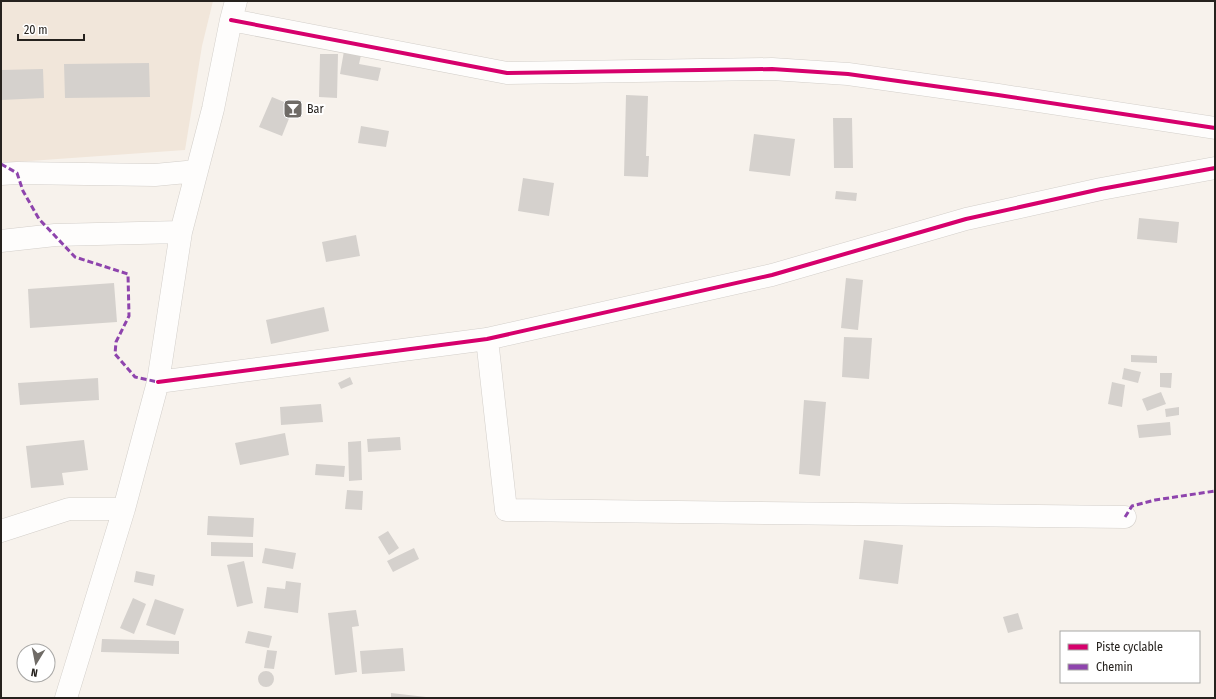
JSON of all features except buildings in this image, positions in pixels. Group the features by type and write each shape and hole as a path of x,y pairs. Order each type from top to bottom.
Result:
{"street":[{"path":"66,698 124,508 158,382 181,232 214,109 233,11 507,73 772,69 848,74 1215,128"},
{"path":"158,382 487,339 772,275 966,219 1100,189 1215,168"},
{"path":"1,174 155,175 197,171"},
{"path":"1,241 55,235 181,232"},
{"path":"487,339 506,510 1125,517"},
{"path":"1,531 69,509 124,508"}],"shaded area":[{"path":"1,1 213,1 202,46 185,150 1,163"}],"marked path":[{"path":"1,164 17,173 23,191 39,219 75,257 128,274 129,316 116,342 115,354 135,377 158,382"},
{"path":"1125,517 1132,506 1155,500 1215,491"}],"cycle path":[{"path":"231,20 507,73 772,69 848,74 1215,128"},
{"path":"158,382 487,339 772,275 966,219 1101,189 1215,168"}],"place":[{"name":"Bar","path":"293,109"}]}
